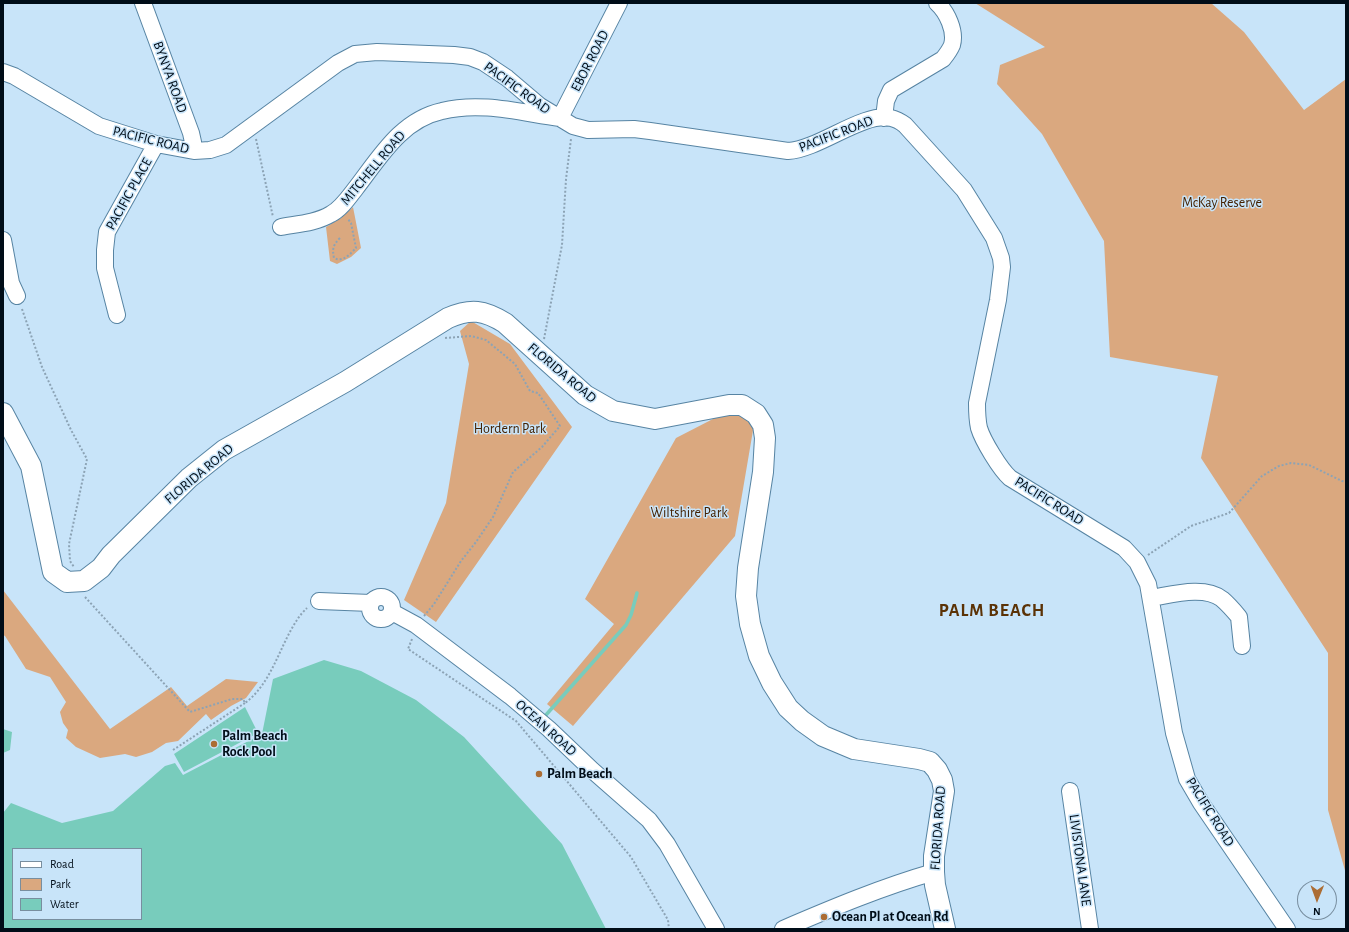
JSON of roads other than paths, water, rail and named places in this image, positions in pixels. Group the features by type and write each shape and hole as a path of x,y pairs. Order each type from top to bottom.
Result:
{"main road":[{"name":"FLORIDA ROAD","path":"3,413 31,466 53,572 78,586 101,568 111,555 184,484 224,450 345,382 448,318 461,312 474,310 493,316 505,323 585,395 613,411 655,419 729,405 742,405 756,414 763,425 765,438 764,472 748,568 746,596 750,624 759,656 772,683 788,708 802,721 823,736 854,749 930,762 937,770 942,780 944,791 934,856 934,872 935,885 945,929"}],"street":[{"name":"BYNYA ROAD","path":"143,3 191,133 194,142 194,151"},
{"name":"EBOR ROAD","path":"566,122 619,3"},
{"path":"884,118 886,101 891,90 944,59 949,51 952,44 951,27 945,13 937,3"},
{"name":"PACIFIC ROAD","path":"3,72 14,76 99,126 156,144 194,151 219,148 235,139 338,63 355,54 377,52 470,57 483,62 507,78 540,106 566,122 588,130 634,129 788,151 804,149 866,121 891,118 905,125 964,190 994,238 999,250 1002,267 998,300 977,403 977,416 980,429 986,442 1010,478 1124,548 1137,562 1148,584 1174,733 1187,779 1200,803 1287,929"},
{"name":"MITCHELL ROAD","path":"281,227 320,219 336,210 398,135 412,123 426,116 452,109 483,107 566,122"},
{"name":"PACIFIC PLACE","path":"117,315 105,268 104,250 107,232 156,144"},
{"path":"3,240 11,283 17,296"},
{"path":"1151,598 1195,591 1208,593 1221,598 1239,617 1242,646"},
{"name":"OCEAN ROAD","path":"319,601 371,603 371,612 377,618 386,618 390,616 392,612 416,625 550,729 588,766 649,820 667,844 716,929"},
{"name":"LIVISTONA LANE","path":"1070,791 1090,929"},
{"path":"783,929 881,890 934,872"}],"water":[{"path":"324,660 361,671 416,700 464,737 562,844 606,929 3,929 3,813 11,803 62,823 113,811 165,766 175,763 183,775 262,734 273,679"},
{"name":"Palm Beach Rock Pool","path":"245,707 258,733 184,772 174,754"},
{"path":"3,729 12,732 10,750 3,753"}],"waterway":[{"path":"545,716 626,625 631,615 637,593"}],"place":[{"name":"Palm Beach Rock Pool","path":"214,744"},
{"name":"Palm Beach","path":"539,774"},
{"name":"Ocean Pl at Ocean Rd","path":"824,917"}],"district":[{"name":"PALM BEACH","path":"992,611"}],"park label":[{"name":"McKay Reserve","path":"1222,203"},
{"name":"Hordern Park","path":"510,429"},
{"name":"Wiltshire Park","path":"689,513"}]}
